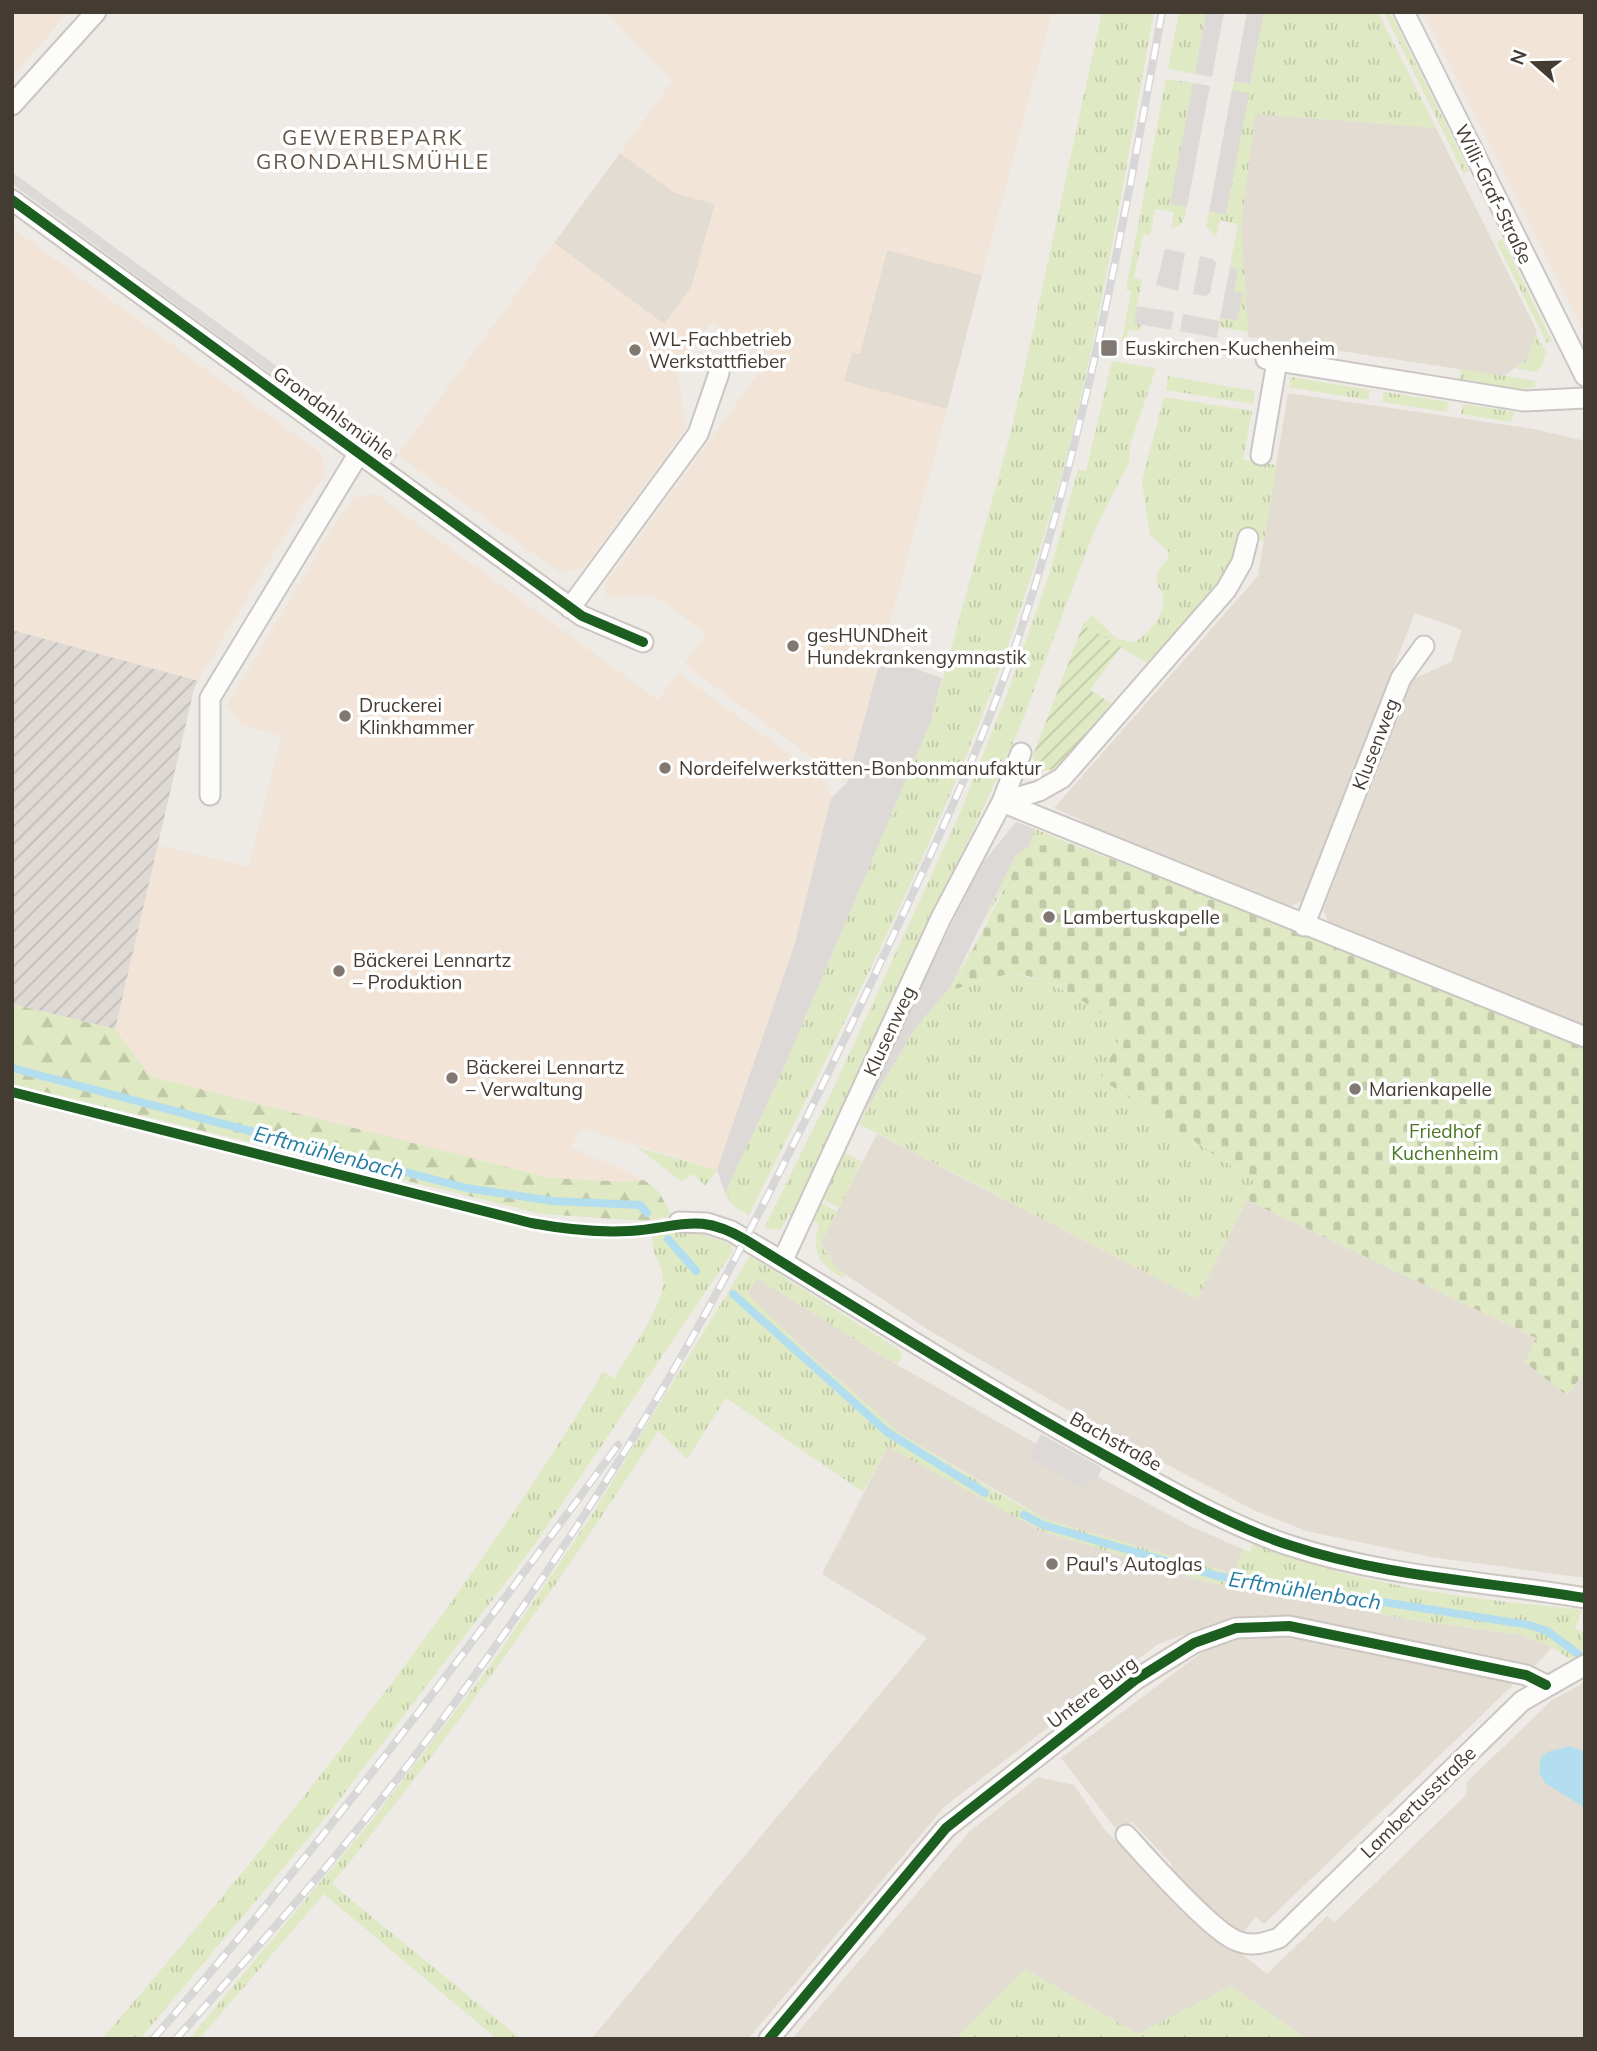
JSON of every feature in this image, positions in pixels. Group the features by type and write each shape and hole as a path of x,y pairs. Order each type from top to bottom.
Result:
{"street":[{"path":"12,105 96,12"},
{"name":"Willi-Graf-Straße","path":"1404,12 1585,376"},
{"name":"Grondahlsmühle","path":"12,200 582,616 643,642"},
{"path":"1261,455 1271,360 1524,401 1585,398"},
{"path":"570,607 698,434 719,373"},
{"name":"Grondahlsmühle","path":"210,795 210,698 359,453"},
{"path":"1002,802 1039,792 1062,778 1226,590 1242,562 1248,538"},
{"name":"Klusenweg","path":"1304,926 1401,678 1424,646"},
{"name":"Klusenweg","path":"782,1262 941,918 1002,802 1021,753"},
{"path":"1002,802 1304,926 1585,1037"},
{"name":"Bachstraße","path":"679,1222 707,1223 730,1231 998,1396 1177,1494 1253,1532 1319,1554 1394,1572 1579,1597"},
{"name":"Untere Burg","path":"769,2039 946,1828 1135,1680 1194,1643 1236,1628 1289,1626 1526,1675 1546,1685"},
{"name":"Lambertusstraße","path":"1126,1835 1167,1881 1234,1940 1257,1945 1279,1938 1522,1701 1583,1666"}],"shaded area":[{"path":"12,12 69,12 12,76"},
{"path":"606,12 1052,12 982,275 887,250 860,354 852,352 844,381 947,409 847,783 684,664 706,633 655,596 606,597 605,584 767,362 750,348 712,322 677,370 686,428 583,569 559,572 398,455 554,243 664,324 691,287 715,204 675,193 620,153 673,80"},
{"path":"1206,12 1224,12 1212,77 1195,74"},
{"path":"1247,12 1264,12 1250,84 1234,81"},
{"path":"1423,12 1585,12 1585,333"},
{"path":"1193,83 1210,86 1187,207 1170,204"},
{"path":"1232,90 1249,94 1226,214 1209,211"},
{"path":"1255,113 1436,128 1537,331 1527,359 1504,376 1248,337 1241,227"},
{"path":"620,153 675,193 715,204 692,287 664,324 554,243"},
{"path":"12,172 398,455 392,462 137,276 15,186"},
{"path":"12,228 322,454 325,475 304,503 198,681 12,630"},
{"path":"1165,249 1185,253 1178,291 1156,285"},
{"path":"887,250 982,275 947,409 843,382 852,352 860,353"},
{"path":"1200,256 1213,259 1216,263 1210,293 1206,296 1193,294"},
{"path":"1230,267 1238,269 1234,291 1243,293 1237,321 1220,318"},
{"path":"1137,306 1174,312 1171,330 1134,323"},
{"path":"1183,314 1220,321 1217,338 1180,331"},
{"path":"1288,393 1534,429 1585,441 1585,1025 1330,926 1323,910 1413,679 1451,662 1462,630 1415,613 1302,901 1287,908 1081,826 1083,821 1054,808 1258,576"},
{"path":"376,494 658,700 678,673 826,781 831,798 795,943 717,1170 581,1128 571,1147 644,1180 628,1182 550,1178 150,1076 115,1029 157,845 249,867 282,736 241,725 227,705 333,527 355,497"},
{"path":"12,630 198,681 115,1029 12,1004"},
{"path":"881,657 942,678 931,721 783,1070 725,1193 717,1170 795,943 831,798 847,783"},
{"path":"1016,822 1035,829 1029,846 1015,856 951,986 914,1030 863,1116 903,1022 981,865"},
{"path":"877,1134 1196,1298 1247,1200 1536,1338 1567,1395 1585,1373 1585,1578 1431,1557 1306,1531 1254,1510 1133,1447 930,1331 837,1269 821,1242"},
{"path":"757,1278 885,1358 1035,1443 1192,1527 1243,1549 1234,1574 1047,1520 902,1435 807,1352 747,1294"},
{"path":"1041,1434 1102,1468 1098,1477 1083,1488 1028,1457"},
{"path":"888,1446 1039,1530 1206,1582 1264,1590 1406,1619 1521,1635 1552,1647 1536,1665 1529,1667 1402,1639 1265,1615 1202,1628 1158,1644 945,1806 748,2039 591,2039 927,1638 822,1574"},
{"path":"1254,1634 1280,1634 1384,1653 1510,1681 1512,1686 1264,1924 1256,1917 1240,1935 1172,1873 1171,1863 1132,1822 1119,1833 1061,1758 1205,1650 1225,1640"},
{"path":"1585,1682 1585,2039 1307,2039 1231,1986 1138,2034 1025,1969 955,2039 792,2039 970,1831 1038,1777 1074,1785 1104,1829 1133,1858 1202,1922 1267,1974 1327,1916 1335,1922 1466,1795 1467,1782 1551,1701"}],"green space":[{"path":"1102,12 1154,12 1096,329 1072,434 1047,525 998,673 943,812 881,947 749,1215 731,1204 725,1193 783,1070 931,721 1011,432"},
{"path":"1179,12 1206,12 1195,74 1168,69"},
{"path":"1264,12 1378,12 1436,128 1255,114 1241,227 1248,332 1219,327 1220,318 1237,321 1242,293 1233,291 1238,269 1230,267 1238,224 1220,220 1216,237 1206,227 1209,211 1226,214 1248,94 1232,90 1234,81 1250,84"},
{"path":"1384,12 1390,12 1469,171 1464,174"},
{"path":"1166,79 1193,83 1171,203 1187,207 1182,224 1171,229 1174,212 1155,209 1150,235 1143,234 1134,278 1142,280 1134,322 1143,324 1138,331 1128,330 1126,342 1122,341 1131,291 1126,289"},
{"path":"1502,239 1552,341 1547,343 1497,243"},
{"path":"1536,334 1546,352 1542,366 1536,372 1515,368 1527,359"},
{"path":"1112,361 1156,368 1130,445 1129,463 1095,529 1018,732 795,1217 789,1214 780,1230 764,1228 835,1085 960,813 1009,689 1050,572 1078,469 1086,471"},
{"path":"1461,369 1535,381 1535,387 1518,390 1459,382"},
{"path":"1168,376 1255,391 1253,404 1166,390"},
{"path":"1291,377 1370,390 1368,400 1289,387"},
{"path":"1384,392 1448,402 1447,412 1382,402"},
{"path":"1164,397 1252,411 1243,460 1277,465 1264,541 1241,531 1235,551 1215,586 1147,663 1083,625 1092,615 1117,639 1135,642 1151,628 1162,610 1163,596 1157,579 1169,552 1150,535 1142,481"},
{"path":"1463,404 1515,412 1511,422 1461,414"},
{"path":"1083,625 1121,647 1090,690 1112,704 1056,769 1041,771 1034,765 1033,755"},
{"path":"1035,829 1066,842 1039,846 1017,864 980,929 1015,856 1029,846"},
{"name":"Friedhof Kuchenheim","path":"1066,842 1194,890 1585,1047 1585,1373 1566,1395 1525,1362 1536,1338 1247,1200 1255,1182 1100,1078 1125,1029 1103,1014 1065,991 1028,976 1000,976 952,990 1017,864 1039,846"},
{"path":"977,940 952,989 997,977 1026,976 1071,994 1125,1028 1101,1078 1256,1182 1197,1299 859,1124 914,1030 951,986"},
{"path":"12,1004 115,1029 150,1076 550,1178 628,1182 644,1180 659,1192 672,1216 645,1221 542,1214 12,1084"},
{"path":"637,1147 717,1170 705,1186 694,1174 681,1181"},
{"path":"844,1152 862,1162 839,1208 823,1199"},
{"path":"821,1203 837,1212 821,1243 837,1269 845,1274 843,1278 822,1262 816,1250 819,1224 813,1221"},
{"path":"675,1231 710,1237 731,1245 733,1251 535,1544 326,1817 140,2039 102,2039 237,1879 367,1715 490,1546 549,1460 604,1371 614,1379 659,1301 663,1277 653,1247 653,1236"},
{"path":"750,1256 898,1349 902,1355 898,1364 885,1358 757,1278 747,1294 807,1352 902,1435 1047,1520 1234,1574 1243,1549 1250,1552 1253,1544 1292,1558 1372,1580 1454,1595 1577,1609 1582,1611 1575,1629 1585,1632 1585,1649 1571,1660 1552,1647 1521,1635 1406,1619 1264,1590 1206,1582 1039,1530 888,1447 863,1492 726,1398 687,1459 658,1431 501,1662 332,1884 521,2039 497,2039 324,1894 199,2039 189,2039 374,1818 490,1666 590,1518"},
{"path":"1025,1969 1138,2034 1231,1986 1307,2039 955,2039"}],"water":[{"path":"1570,1746 1585,1752 1585,1808 1545,1783 1539,1772 1541,1758 1547,1752"}],"waterway":[{"name":"Erftmühlenbach","path":"12,1068 466,1188 553,1201 640,1205 647,1213"},
{"name":"Erftmühlenbach","path":"668,1239 696,1271"},
{"name":"Erftmühlenbach","path":"733,1294 887,1432 985,1493"},
{"name":"Erftmühlenbach","path":"1024,1515 1043,1525 1217,1576 1529,1625 1547,1631 1585,1659"}],"railway":[{"path":"176,2039 342,1848 448,1712 515,1619 646,1418 713,1300 805,1120 971,763 1025,617 1048,543 1087,393 1162,12"},
{"path":"153,2039 334,1821 506,1597 618,1445"}],"cycle path":[{"path":"12,200 582,616 643,642"},
{"path":"12,1092 531,1223 604,1231 688,1224 714,1226 746,1240 1062,1431 1174,1493 1265,1537 1325,1556 1398,1571 1585,1598"},
{"path":"769,2039 946,1828 1135,1680 1194,1643 1236,1628 1289,1626 1526,1675 1546,1685"}],"place":[{"name":"Euskirchen-Kuchenheim","path":"1109,348"},
{"name":"WL-Fachbetrieb Werkstattfieber","path":"635,350"},
{"name":"gesHUNDheit Hundekrankengymnastik","path":"793,646"},
{"name":"Druckerei Klinkhammer","path":"345,716"},
{"name":"Nordeifelwerkstätten-Bonbonmanufaktur","path":"665,768"},
{"name":"Lambertuskapelle","path":"1049,917"},
{"name":"Bäckerei Lennartz – Produktion","path":"339,971"},
{"name":"Bäckerei Lennartz – Verwaltung","path":"452,1078"},
{"name":"Marienkapelle","path":"1355,1089"},
{"name":"Paul's Autoglas","path":"1052,1564"}],"district":[{"name":"GEWERBEPARK GRONDAHLSMÜHLE","path":"373,149"}]}
